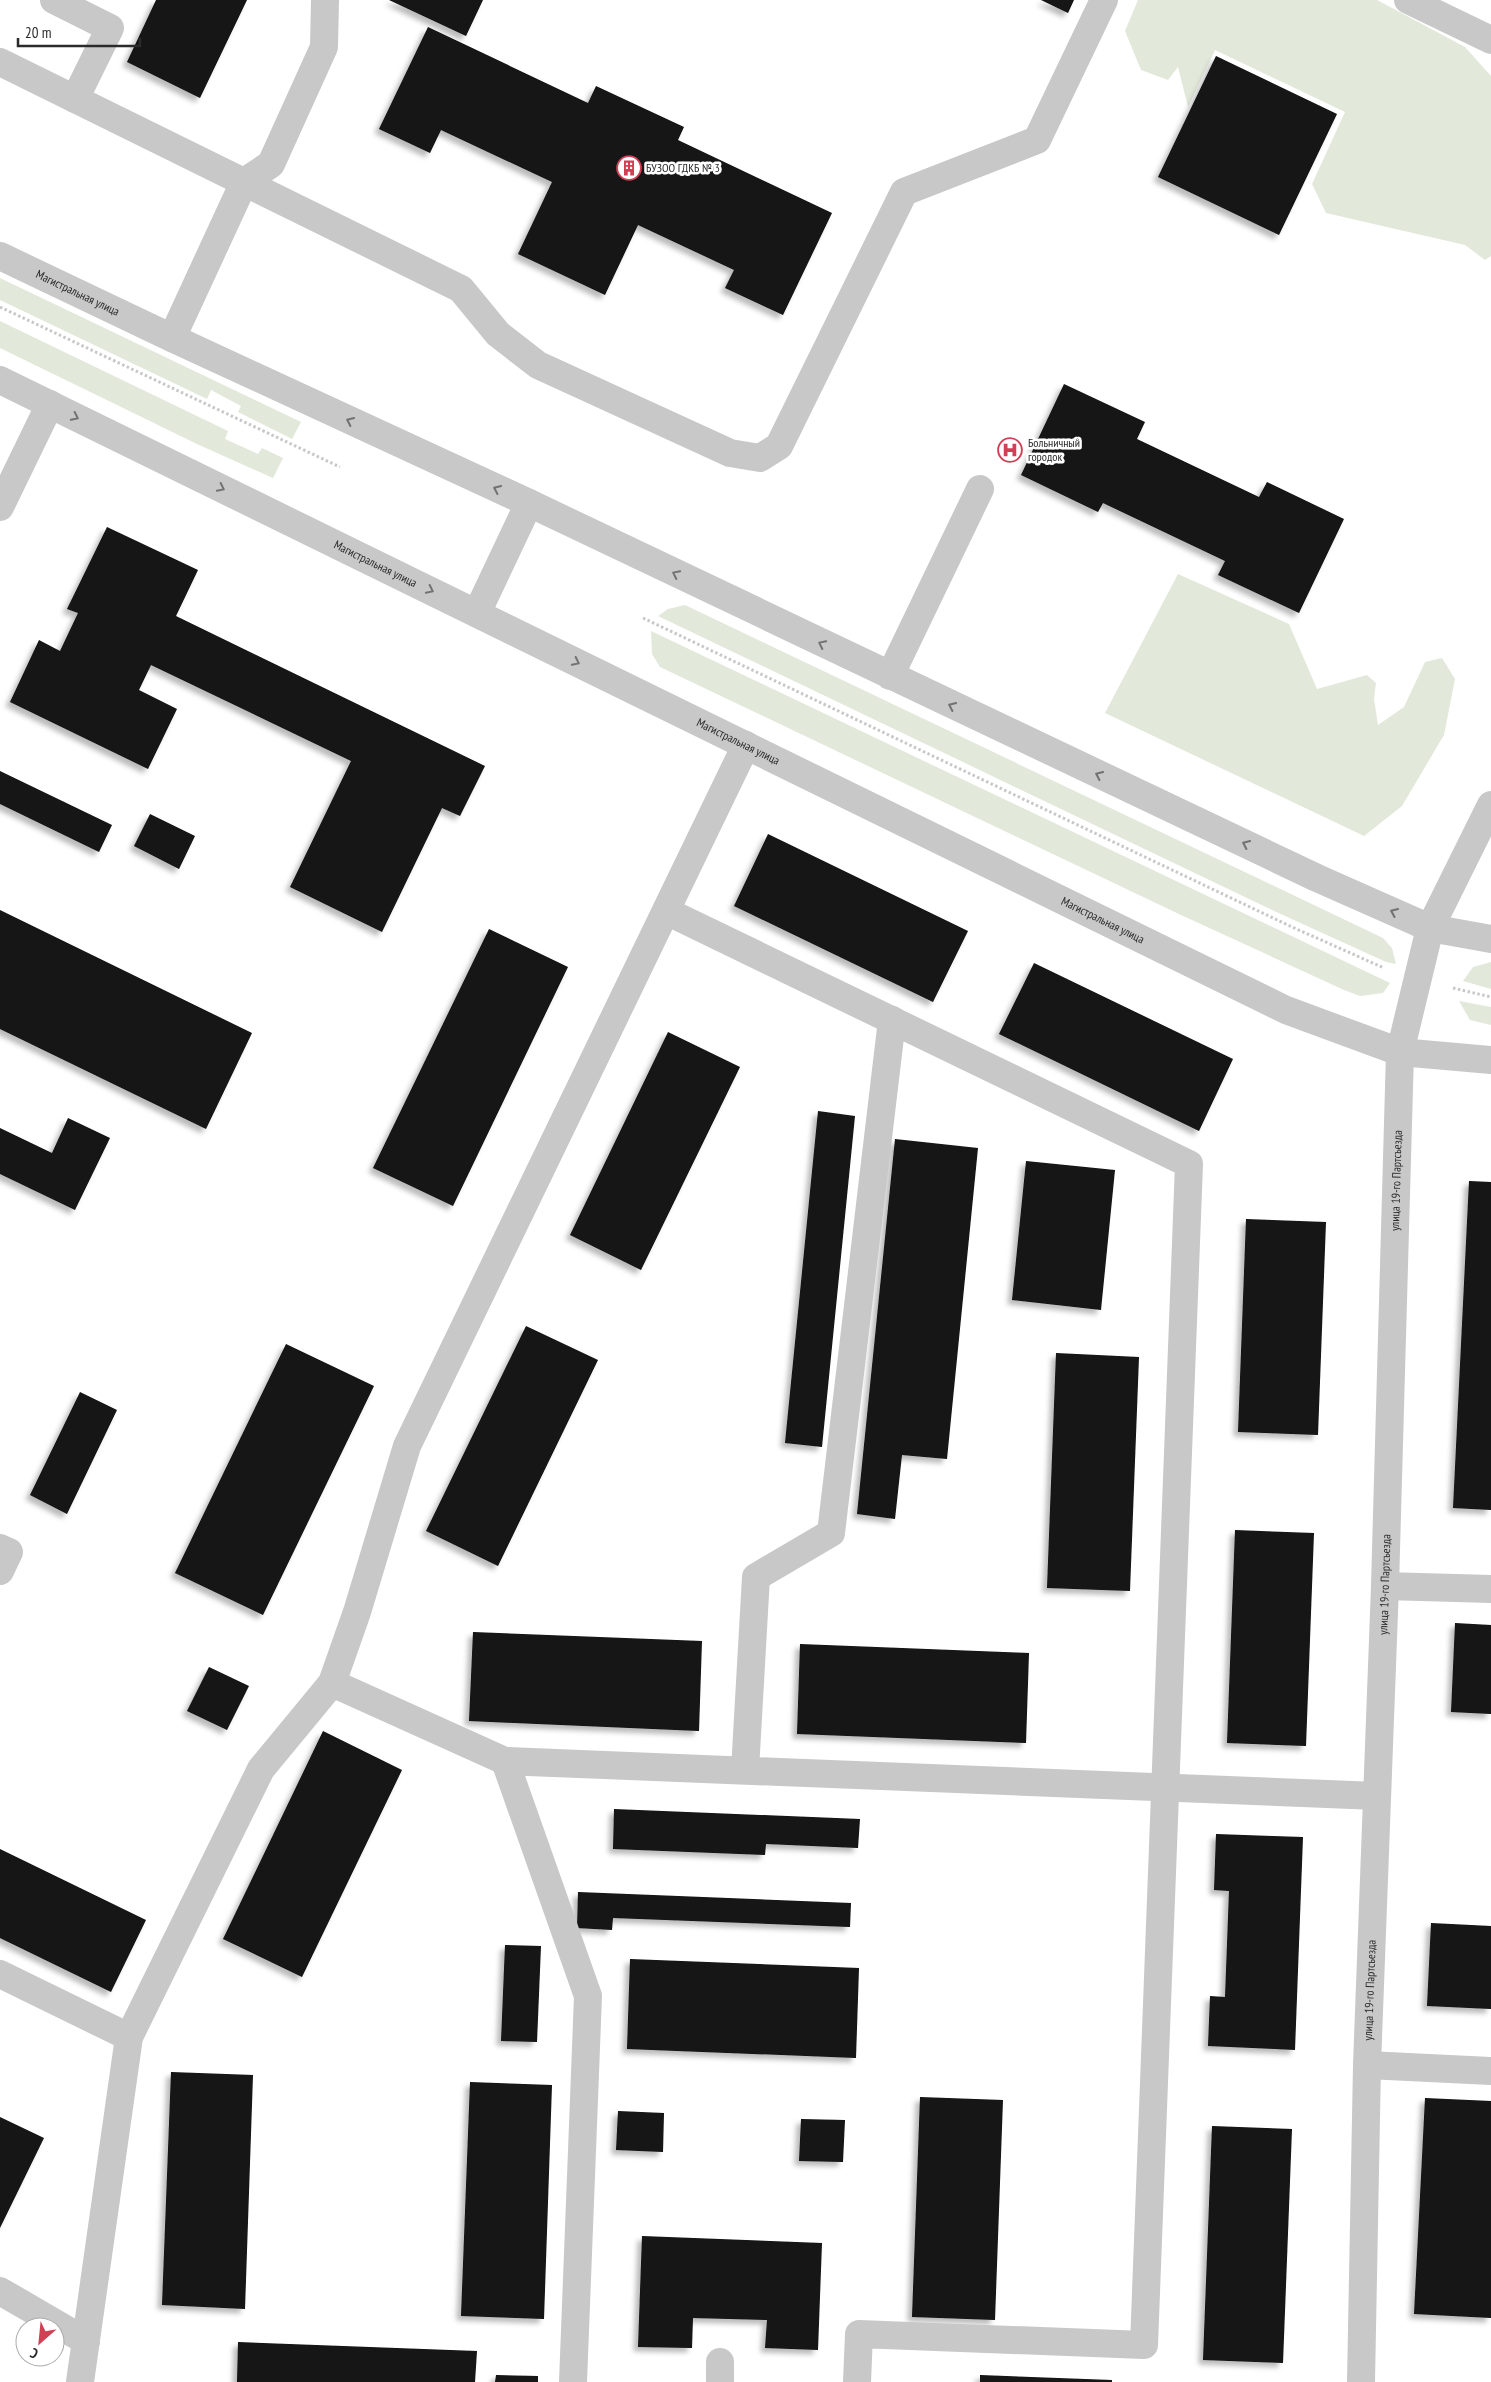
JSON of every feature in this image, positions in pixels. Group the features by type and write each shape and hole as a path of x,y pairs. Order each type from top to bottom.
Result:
{"street":[{"path":"54,0 110,28 75,99"},
{"path":"172,338 244,182 271,164 324,47 325,0"},
{"path":"0,62 461,289 498,334 538,365 730,453 760,458 779,446 904,192 1037,140 1104,0"},
{"path":"1408,0 1491,40"},
{"name":"Магистральная улица","path":"0,256 529,504 1317,878 1430,928 1491,939"},
{"name":"Магистральная улица","path":"0,380 1286,1010 1400,1052 1491,1060"},
{"path":"0,507 50,404"},
{"path":"890,676 980,489"},
{"path":"477,613 529,504"},
{"path":"80,2382 129,2037 260,1769 332,1684 357,1612 407,1446 746,745"},
{"name":"улица 19-го Партсъезда","path":"1361,2382 1367,2065 1385,1586 1400,1052 1430,928 1491,805"},
{"path":"666,911 1189,1164 1144,2345 859,2334 857,2382"},
{"path":"745,1770 756,1577 831,1533 892,1020"},
{"path":"0,1548 9,1552 0,1571"},
{"path":"1385,1586 1491,1589"},
{"path":"332,1684 505,1761 1378,1796"},
{"path":"505,1761 588,1996 573,2382"},
{"path":"0,1974 129,2037"},
{"path":"1367,2065 1491,2071"},
{"path":"0,2291 86,2340"}],"path":[{"path":"0,307 340,467"},
{"path":"644,618 1292,927 1374,964 1418,978 1491,997"}],"shaded area":[{"path":"1138,0 1377,0 1465,47 1491,76 1491,256 1485,260 1465,245 1326,213 1312,184 1345,112 1215,50 1188,107 1178,67 1168,80 1141,70 1125,31"},
{"path":"0,278 301,422 292,439 238,412 241,406 211,390 207,399 0,300"},
{"path":"0,321 228,431 225,439 258,454 262,448 283,458 273,478 197,444 0,348"},
{"path":"1178,574 1289,624 1317,689 1367,675 1376,683 1374,699 1378,725 1404,707 1425,662 1442,658 1455,679 1444,735 1402,806 1364,836 1105,713"},
{"path":"685,605 1383,938 1392,948 1396,964 1386,962 1272,910 658,616 668,609"},
{"path":"651,631 1390,983 1383,993 1360,996 1344,990 1181,915 660,667 652,654"},
{"path":"1491,962 1491,989 1463,981 1473,967"},
{"path":"1459,1001 1491,1007 1491,1025 1470,1020"}],"building":[{"path":"156,0 247,0 200,98 127,62"},
{"path":"389,0 483,0 466,36"},
{"path":"1041,0 1074,0 1068,13"},
{"name":"БУЗОО ГДКБ № 3","path":"428,27 588,103 596,86 684,127 678,140 832,213 783,315 725,288 734,270 638,225 605,295 518,254 552,182 441,130 430,153 379,129"},
{"path":"1216,56 1337,114 1279,235 1158,177"},
{"path":"1064,384 1145,422 1137,439 1259,497 1267,482 1344,519 1299,613 1218,575 1225,561 1103,503 1098,512 1021,475"},
{"path":"107,527 198,570 176,616 485,766 460,816 442,808 382,932 290,887 351,761 151,665 139,690 177,709 148,769 10,702 39,640 60,651 78,613 67,609"},
{"path":"0,771 112,825 99,852 0,804"},
{"path":"150,814 195,836 179,869 134,846"},
{"path":"768,834 968,931 933,1002 734,906"},
{"path":"0,910 252,1033 206,1129 0,1029"},
{"path":"489,929 568,967 453,1206 373,1168"},
{"path":"1034,963 1233,1059 1199,1131 999,1034"},
{"path":"668,1032 740,1067 641,1270 570,1235"},
{"path":"818,1111 855,1116 822,1447 785,1443"},
{"path":"68,1118 110,1138 75,1210 0,1174 0,1128 52,1153"},
{"path":"895,1139 978,1148 947,1459 902,1455 895,1519 857,1514"},
{"path":"1026,1161 1115,1170 1101,1310 1012,1300"},
{"path":"1469,1181 1491,1182 1491,1510 1453,1508"},
{"path":"1246,1219 1326,1222 1318,1435 1238,1432"},
{"path":"526,1326 598,1360 498,1566 426,1531"},
{"path":"286,1344 374,1386 263,1615 175,1573"},
{"path":"1056,1353 1139,1357 1130,1591 1047,1588"},
{"path":"80,1392 117,1410 67,1514 30,1495"},
{"path":"1235,1530 1314,1533 1306,1746 1227,1743"},
{"path":"1455,1623 1491,1625 1491,1714 1451,1712"},
{"path":"473,1632 702,1641 699,1731 469,1721"},
{"path":"800,1644 1029,1653 1026,1743 797,1734"},
{"path":"209,1667 249,1686 227,1730 187,1711"},
{"path":"323,1731 402,1770 302,1977 223,1939"},
{"path":"614,1809 860,1819 858,1848 766,1844 765,1855 613,1849"},
{"path":"1216,1834 1303,1837 1295,2050 1208,2046 1210,1996 1225,1997 1229,1891 1214,1890"},
{"path":"0,1849 146,1920 111,1992 0,1938"},
{"path":"578,1892 851,1903 850,1927 613,1918 612,1930 577,1928"},
{"path":"1431,1923 1491,1926 1491,2009 1427,2006"},
{"path":"505,1945 541,1946 537,2042 501,2041"},
{"path":"630,1959 859,1968 856,2058 627,2049"},
{"path":"171,2072 253,2075 245,2309 162,2305"},
{"path":"470,2082 552,2085 544,2319 461,2316"},
{"path":"920,2097 1003,2100 995,2320 912,2317"},
{"path":"1425,2098 1491,2101 1491,2318 1414,2314"},
{"path":"618,2111 664,2113 663,2152 616,2150"},
{"path":"0,2117 44,2138 0,2228"},
{"path":"801,2119 845,2120 843,2162 799,2161"},
{"path":"1212,2126 1292,2129 1283,2363 1203,2360"},
{"path":"642,2236 822,2243 818,2350 765,2348 767,2320 693,2318 692,2348 638,2347"},
{"path":"238,2342 477,2351 475,2382 237,2382"},
{"path":"496,2375 538,2376 538,2382 495,2382"},
{"path":"980,2375 1112,2380 1112,2382 980,2382"}],"place":[{"name":"БУЗОО ГДКБ № 3","path":"629,168"},
{"name":"Больничный городок","path":"1010,450"}]}
